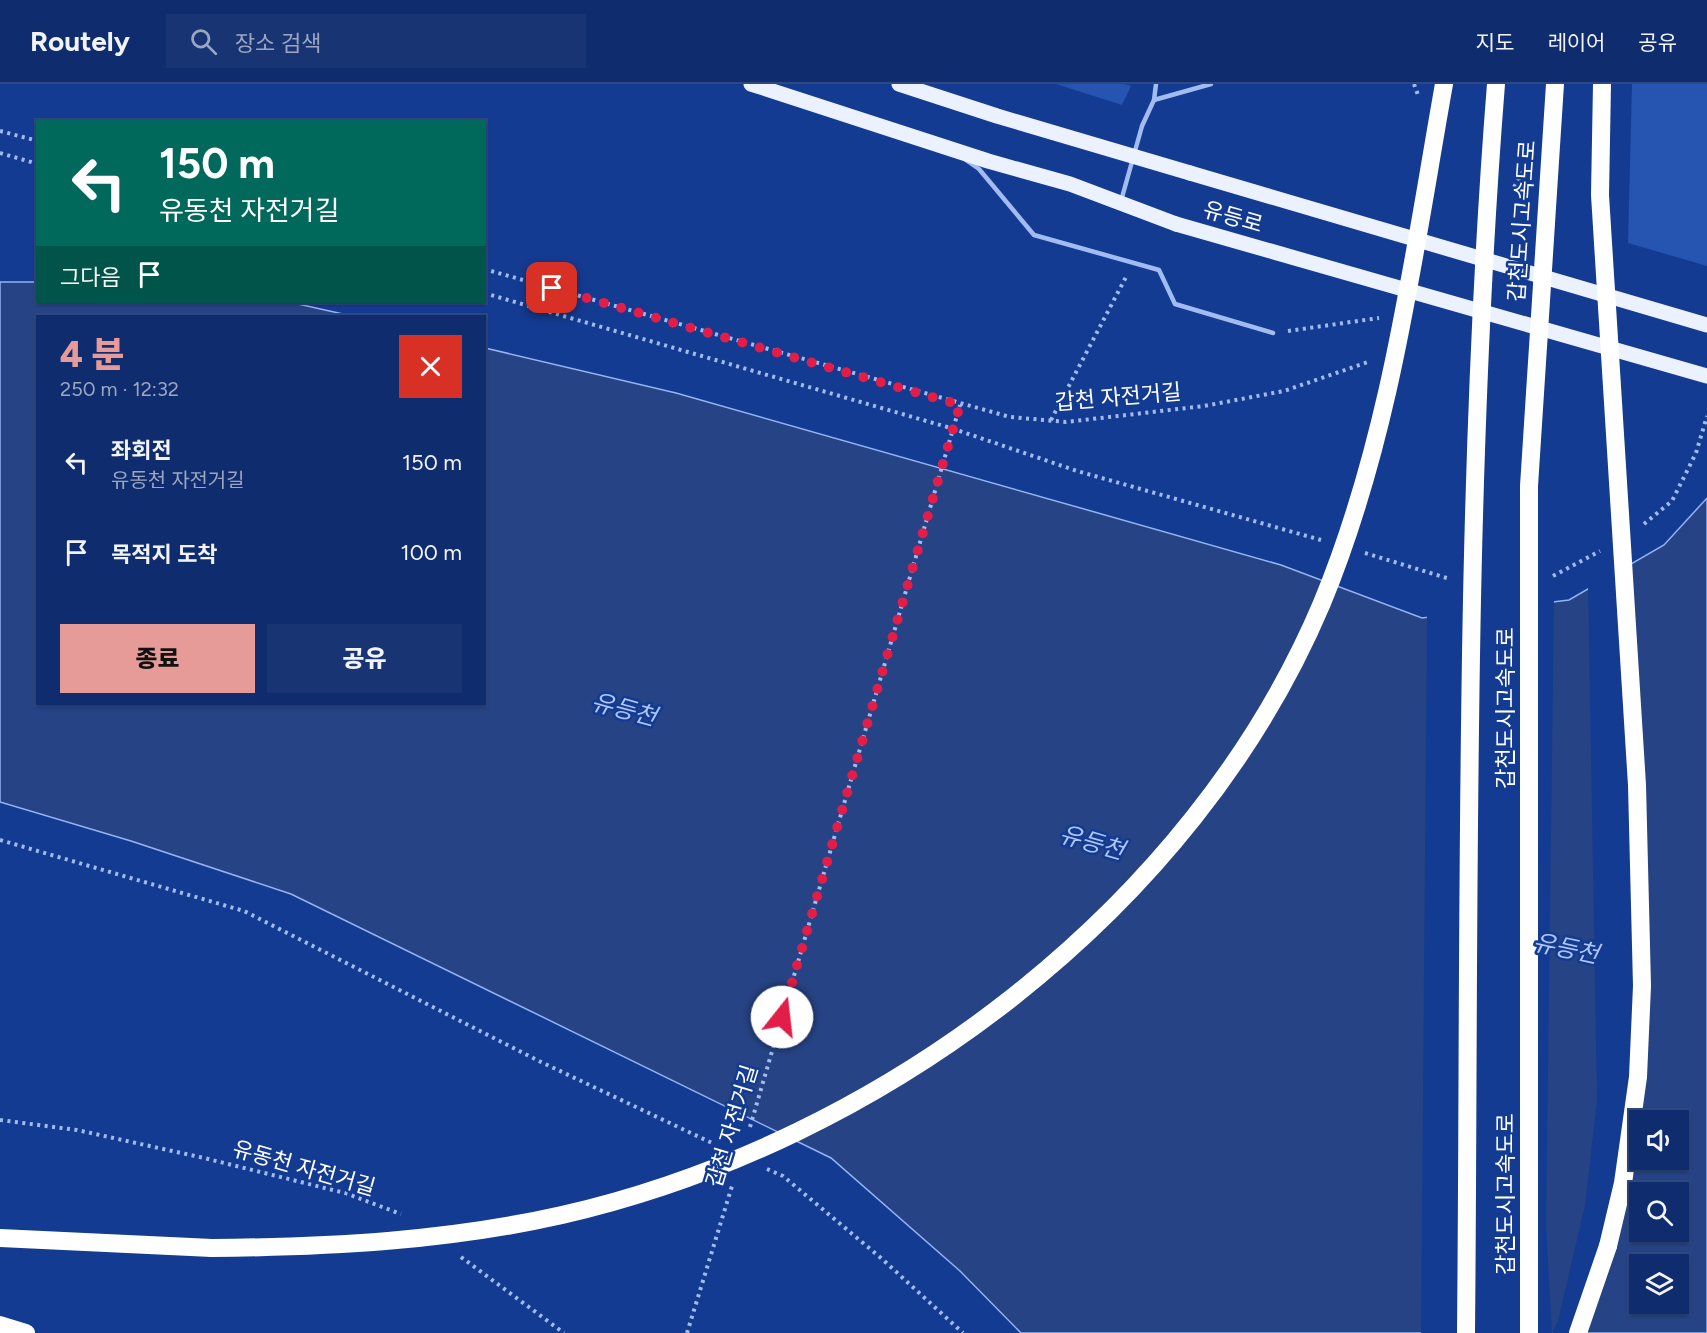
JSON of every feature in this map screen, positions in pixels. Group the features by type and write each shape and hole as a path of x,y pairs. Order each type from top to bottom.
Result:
{"highway":[{"path":"0,1238 212,1248 310,1247 410,1241 561,1216 639,1195 715,1168 826,1118 920,1064 997,1010 1075,944 1143,876 1207,802 1280,685 1321,603 1353,519 1382,411 1444,84"},
{"name":"갑천도시고속도로","path":"1466,1333 1474,481 1486,210 1496,84"},
{"name":"갑천도시고속도로","path":"1529,1333 1529,486 1555,84"},
{"path":"1578,1333 1608,1246 1623,1183 1638,1077 1642,986 1637,785 1600,195 1602,84"},
{"path":"0,1325 26,1333"}],"main road":[{"name":"유등로","path":"751,84 988,161 1070,184 1176,224 1707,376"},
{"name":"유등로","path":"899,84 998,117 1707,325"}],"lane":[{"path":"1120,203 1142,126 1154,100 1156,84"},
{"path":"1154,100 1211,84"},
{"path":"949,148 979,170 1035,235 1159,270 1175,304 1273,333"}],"path":[{"path":"0,131 36,140"},
{"path":"0,153 36,163"},
{"path":"1051,420 1133,263"},
{"path":"486,270 960,405"},
{"path":"486,294 954,429 1077,471 1330,543"},
{"path":"1273,333 1380,318"},
{"name":"갑천 자전거길","path":"748,1132 960,405 1010,417 1051,420 1134,416 1204,406"},
{"path":"1639,528 1672,501 1696,453 1707,416"},
{"path":"1551,577 1610,546"},
{"path":"1363,553 1449,579 1461,579"},
{"path":"0,840 244,911 541,1062 720,1147"},
{"name":"유동천 자전거길","path":"0,1120 77,1130 226,1163 345,1193 400,1213 409,1220"},
{"path":"762,1166 783,1176 881,1258 963,1333"},
{"name":"갑천 자전거길","path":"687,1333 734,1179"},
{"path":"456,1253 564,1333"}],"shaded area":[{"path":"1056,84 1124,84 1131,86 1122,105"},
{"path":"1632,84 1707,84 1707,266 1628,243"}],"water":[{"name":"유등천","path":"0,282 36,282 36,303 294,303 348,315 36,315 36,705 486,705 486,348 676,393 1281,565 1422,618 1569,600 1664,545 1707,498 1707,1333 1021,1333 960,1271 831,1158 291,894 131,841 0,802"}],"pier":[{"path":"1631,561 1639,1084 1633,1110 1629,1110 1629,1129 1584,1333 1552,1333 1558,1321 1585,1205 1597,1101 1588,585"},
{"path":"1554,599 1546,1226 1552,1333 1421,1333 1427,615"}],"route":[{"path":"552,288 960,405 782,1017"}]}
